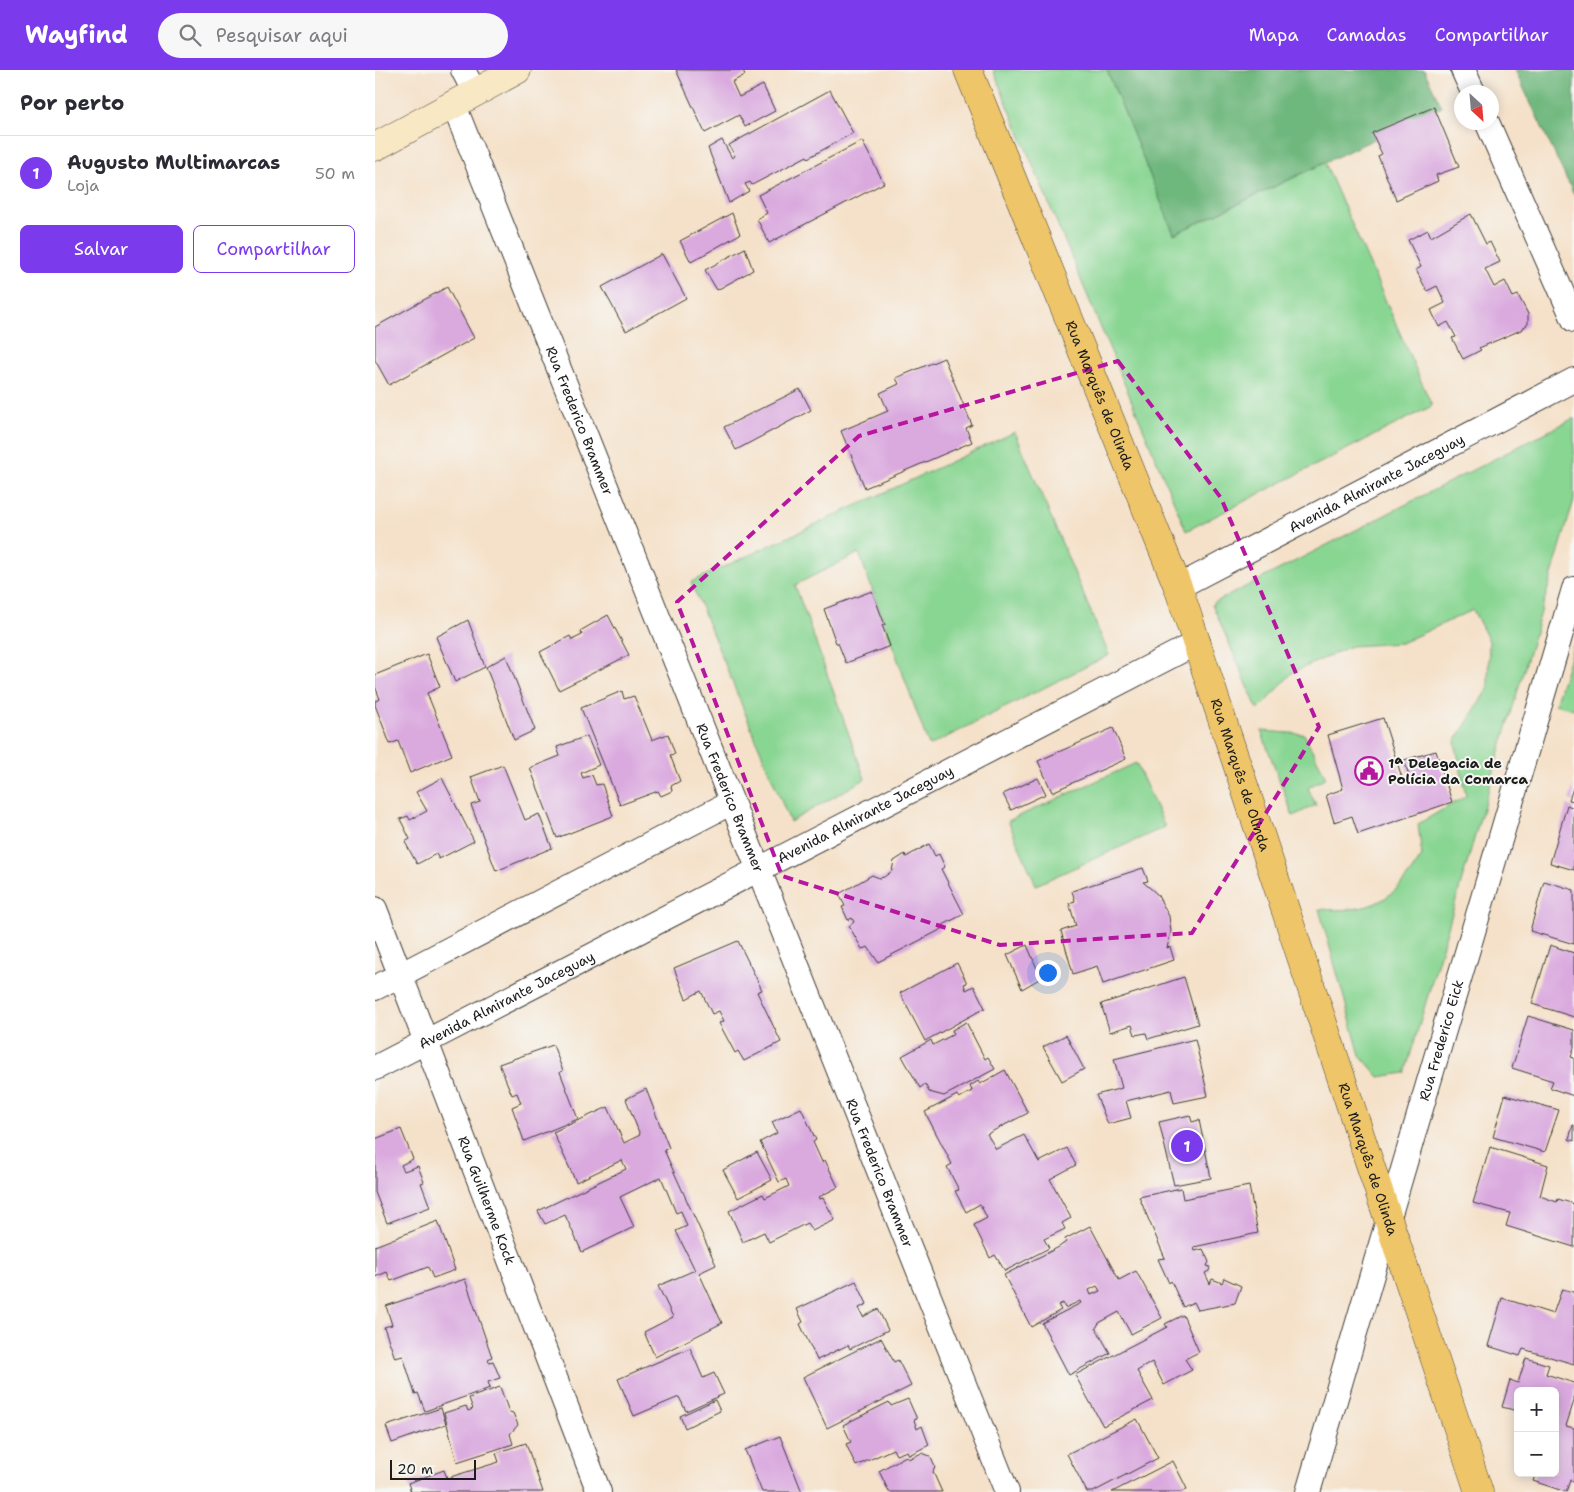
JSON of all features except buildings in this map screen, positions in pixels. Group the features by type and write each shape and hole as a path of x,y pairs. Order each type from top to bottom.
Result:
{"main road":[{"path":"375,147 464,89 517,70"},
{"name":"Rua Marquês de Olinda","path":"967,70 1178,587 1479,1492"}],"street":[{"path":"1463,70 1470,85"},
{"name":"Rua Frederico Brammer","path":"464,89 732,802 1007,1492"},
{"path":"1491,130 1574,320"},
{"name":"Avenida Almirante Jaceguay","path":"1178,587 1574,380"},
{"name":"Rua Frederico Eick","path":"1309,1492 1574,589"},
{"name":"Avenida Almirante Jaceguay","path":"375,1068 1197,642"},
{"path":"375,988 732,802"},
{"name":"Rua Guilherme Kock","path":"375,909 599,1492"}],"highlighted area":[{"path":"1118,361 1221,498 1319,727 1192,933 1000,945 782,876 677,602 859,436"}],"green space":[{"path":"993,70 1107,70 1174,234 1325,163 1432,406 1186,531"},
{"path":"1107,70 1424,70 1442,107 1174,234"},
{"path":"1515,70 1574,70 1574,195"},
{"path":"1574,418 1574,500 1405,1073 1379,1077 1360,1055 1319,909 1354,909 1368,906 1391,894 1412,871 1422,856 1418,824 1466,796 1455,742 1488,688 1489,641 1473,610 1401,643 1351,646 1292,673 1258,710 1212,604"},
{"path":"1015,432 1109,655 929,746 859,553 795,585 865,779 790,822 691,582"},
{"path":"1574,644 1574,709 1555,704"},
{"path":"1261,731 1304,734 1326,777 1308,788 1316,805 1293,816"},
{"path":"1136,763 1165,827 1036,885 1008,821"}],"place":[{"name":"1ª Delegacia de Polícia da Comarca","path":"1369,771"},
{"name":"Augusto Multimarcas","path":"1187,1146"}]}
